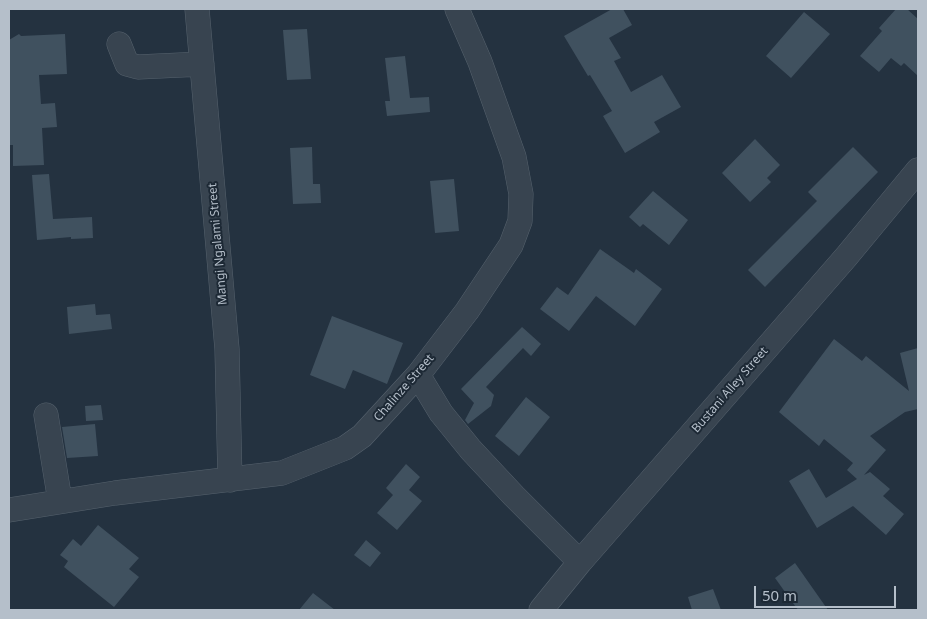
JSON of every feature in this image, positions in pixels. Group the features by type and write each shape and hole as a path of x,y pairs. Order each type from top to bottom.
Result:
{"street":[{"name":"Mangi Ngalami Street","path":"197,9 227,349 230,480"},
{"name":"Chalinze Street","path":"9,510 115,493 282,473 345,448 362,436 418,375 467,311 511,245 520,222 521,194 514,157 480,62 457,9"},
{"path":"119,44 127,64 138,67 202,64"},
{"name":"Bustani Alley Street","path":"541,610 580,562 839,264 918,170"},
{"path":"418,375 441,413 471,450 580,562"},
{"path":"46,415 60,502"}],"building":[{"path":"612,9 623,9 632,25 609,38 621,58 614,61 631,92 662,75 681,107 654,122 660,132 625,153 603,116 612,111 564,36"},
{"path":"896,9 907,9 918,19 918,76 904,63 901,66 891,58 879,72 860,56 882,31 879,28"},
{"path":"804,12 830,34 791,78 766,56"},
{"path":"307,29 311,79 287,80 283,30"},
{"path":"19,34 21,36 65,34 67,74 39,75 41,104 55,103 57,127 42,128 44,165 13,166 13,145 9,145 9,40"},
{"path":"405,56 410,98 429,97 430,112 387,116 385,101 390,101 385,58"},
{"path":"755,139 780,165 767,178 771,182 750,202 722,173"},
{"path":"312,147 313,184 320,184 321,203 293,204 290,148"},
{"path":"853,147 878,172 765,287 748,270 817,201 808,192"},
{"path":"49,174 53,219 92,217 93,238 71,239 71,237 37,240 32,175"},
{"path":"454,179 459,231 435,233 430,181"},
{"path":"653,191 688,220 669,245 643,224 640,227 629,217"},
{"path":"600,249 634,273 636,269 662,289 635,326 596,296 569,331 540,309 557,287 568,295"},
{"path":"95,304 96,315 110,314 112,329 69,334 67,307"},
{"path":"332,316 403,343 387,384 353,370 345,389 310,375"},
{"path":"522,327 541,344 531,356 523,348 486,387 494,395 491,406 468,424 465,420 474,403 461,389"},
{"path":"834,339 862,361 866,356 909,391 900,353 918,348 918,409 905,412 870,436 886,450 864,475 870,472 890,489 883,496 904,514 886,535 853,506 817,528 789,481 809,469 826,498 857,479 847,470 853,463 824,439 819,446 779,412"},
{"path":"526,397 550,417 519,456 495,436"},
{"path":"101,405 103,420 86,421 85,406"},
{"path":"95,424 98,456 67,458 62,427"},
{"path":"406,464 420,477 409,490 422,501 397,530 377,513 393,495 386,488"},
{"path":"98,525 139,558 129,569 139,577 114,607 64,567 68,561 60,555 73,539 81,546"},
{"path":"366,540 381,553 370,567 354,555"},
{"path":"795,563 828,610 798,610 775,578"},
{"path":"713,589 721,610 692,610 688,597"},
{"path":"313,593 335,610 299,610"}]}
